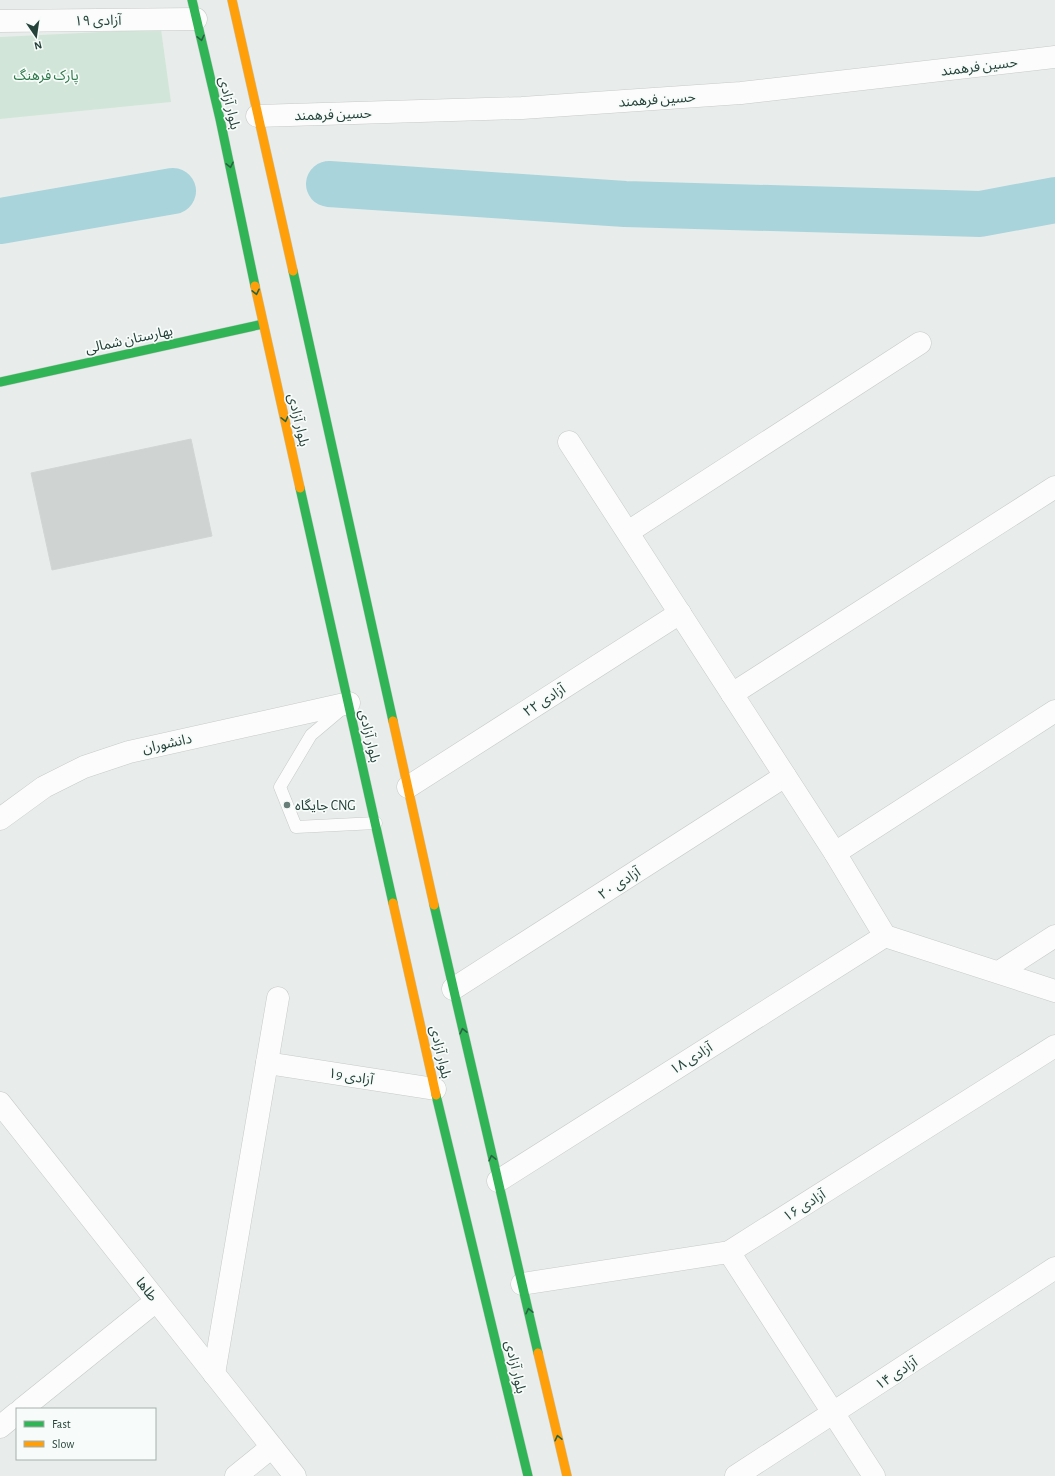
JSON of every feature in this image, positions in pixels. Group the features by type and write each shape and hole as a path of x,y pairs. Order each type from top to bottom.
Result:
{"main road":[{"name":"بلوار آزادی","path":"232,0 408,787 565,1474"},
{"name":"بلوار آزادی","path":"194,10 220,119 263,324 435,1089 528,1476"},
{"name":"بهارستان شمالی","path":"0,382 263,324"}],"street":[{"name":"آزادی ۱۹","path":"0,21 194,10"},
{"name":"حسین فرهمند","path":"257,116 522,108 741,93 1055,57"},
{"path":"628,532 920,343"},
{"path":"569,442 786,776 885,936 1055,991"},
{"path":"732,694 1055,487"},
{"name":"آزادی ۲۲","path":"408,787 680,613"},
{"name":"دانشوران","path":"0,819 44,787 84,767 129,752 349,703"},
{"path":"835,853 1055,711"},
{"name":"آزادی ۲۰","path":"454,989 786,776"},
{"name":"آزادی ۱۸","path":"498,1181 885,936"},
{"path":"999,972 1055,936"},
{"path":"214,1374 278,998"},
{"name":"آزادی ۱۶","path":"522,1284 729,1252 1055,1046"},
{"name":"آزادی ۱9","path":"268,1063 435,1089"},
{"name":"طاها","path":"0,1103 295,1476"},
{"path":"729,1252 874,1476"},
{"name":"آزادی ۱۴","path":"736,1476 1055,1268"},
{"path":"23,1408 156,1301"},
{"path":"0,1427 16,1414"},
{"path":"236,1476 272,1448"}],"lane":[{"path":"349,703 311,734 280,787 296,827 376,823"}],"green space":[{"name":"پارک فرهنگ","path":"161,29 171,102 0,119 0,37"}],"building":[{"path":"191,439 212,536 52,570 31,473"}],"waterway":[{"path":"329,184 625,204 980,214 1055,200"},
{"path":"0,221 173,191"}],"traffic: fast":[{"path":"192,0 220,119 255,286"},
{"path":"293,271 393,721"},
{"path":"0,382 263,324"},
{"path":"300,488 393,903"},
{"path":"434,905 538,1353"},
{"path":"436,1095 528,1476"}],"traffic: slow":[{"path":"232,0 293,271"},
{"path":"255,286 300,488"},
{"path":"393,721 434,905"},
{"path":"393,903 436,1095"},
{"path":"538,1353 567,1476"}],"place":[{"name":"جایگاه CNG","path":"287,805"}]}
